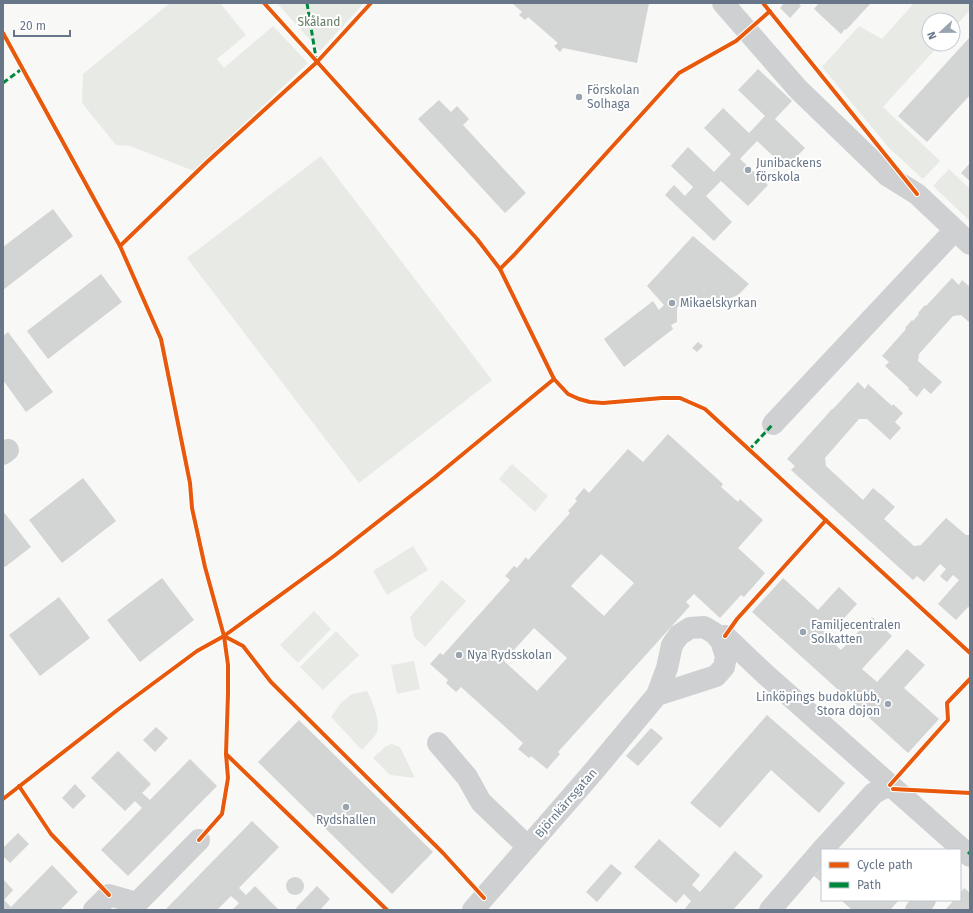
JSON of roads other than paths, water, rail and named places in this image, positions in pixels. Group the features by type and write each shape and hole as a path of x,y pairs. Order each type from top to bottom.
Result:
{"street":[{"path":"723,3 798,88 888,176 917,194 963,237 773,424"},
{"name":"Björnkärrsgatan","path":"473,910 593,772 657,695 667,668 672,645 679,635 690,628 704,627 714,632 721,641"},
{"path":"657,695 716,676 724,667 726,656 721,641 725,636 764,674 890,785 957,849"},
{"path":"438,743 467,777 481,802 528,847"},
{"path":"823,849 874,794 890,785"},
{"path":"94,910 109,894 140,906 198,840"},
{"path":"770,910 821,851"},
{"path":"916,910 924,901"}],"place":[{"name":"Förskolan Solhaga","path":"579,97"},
{"name":"Junibackens förskola","path":"748,170"},
{"name":"Mikaelskyrkan","path":"672,303"},
{"name":"Familjecentralen Solkatten","path":"803,632"},
{"name":"Nya Rydsskolan","path":"459,655"},
{"name":"Linköpings budoklubb, Stora dojon","path":"888,704"},
{"name":"Rydshallen","path":"346,807"}],"park label":[{"name":"Skåland","path":"319,22"}]}
